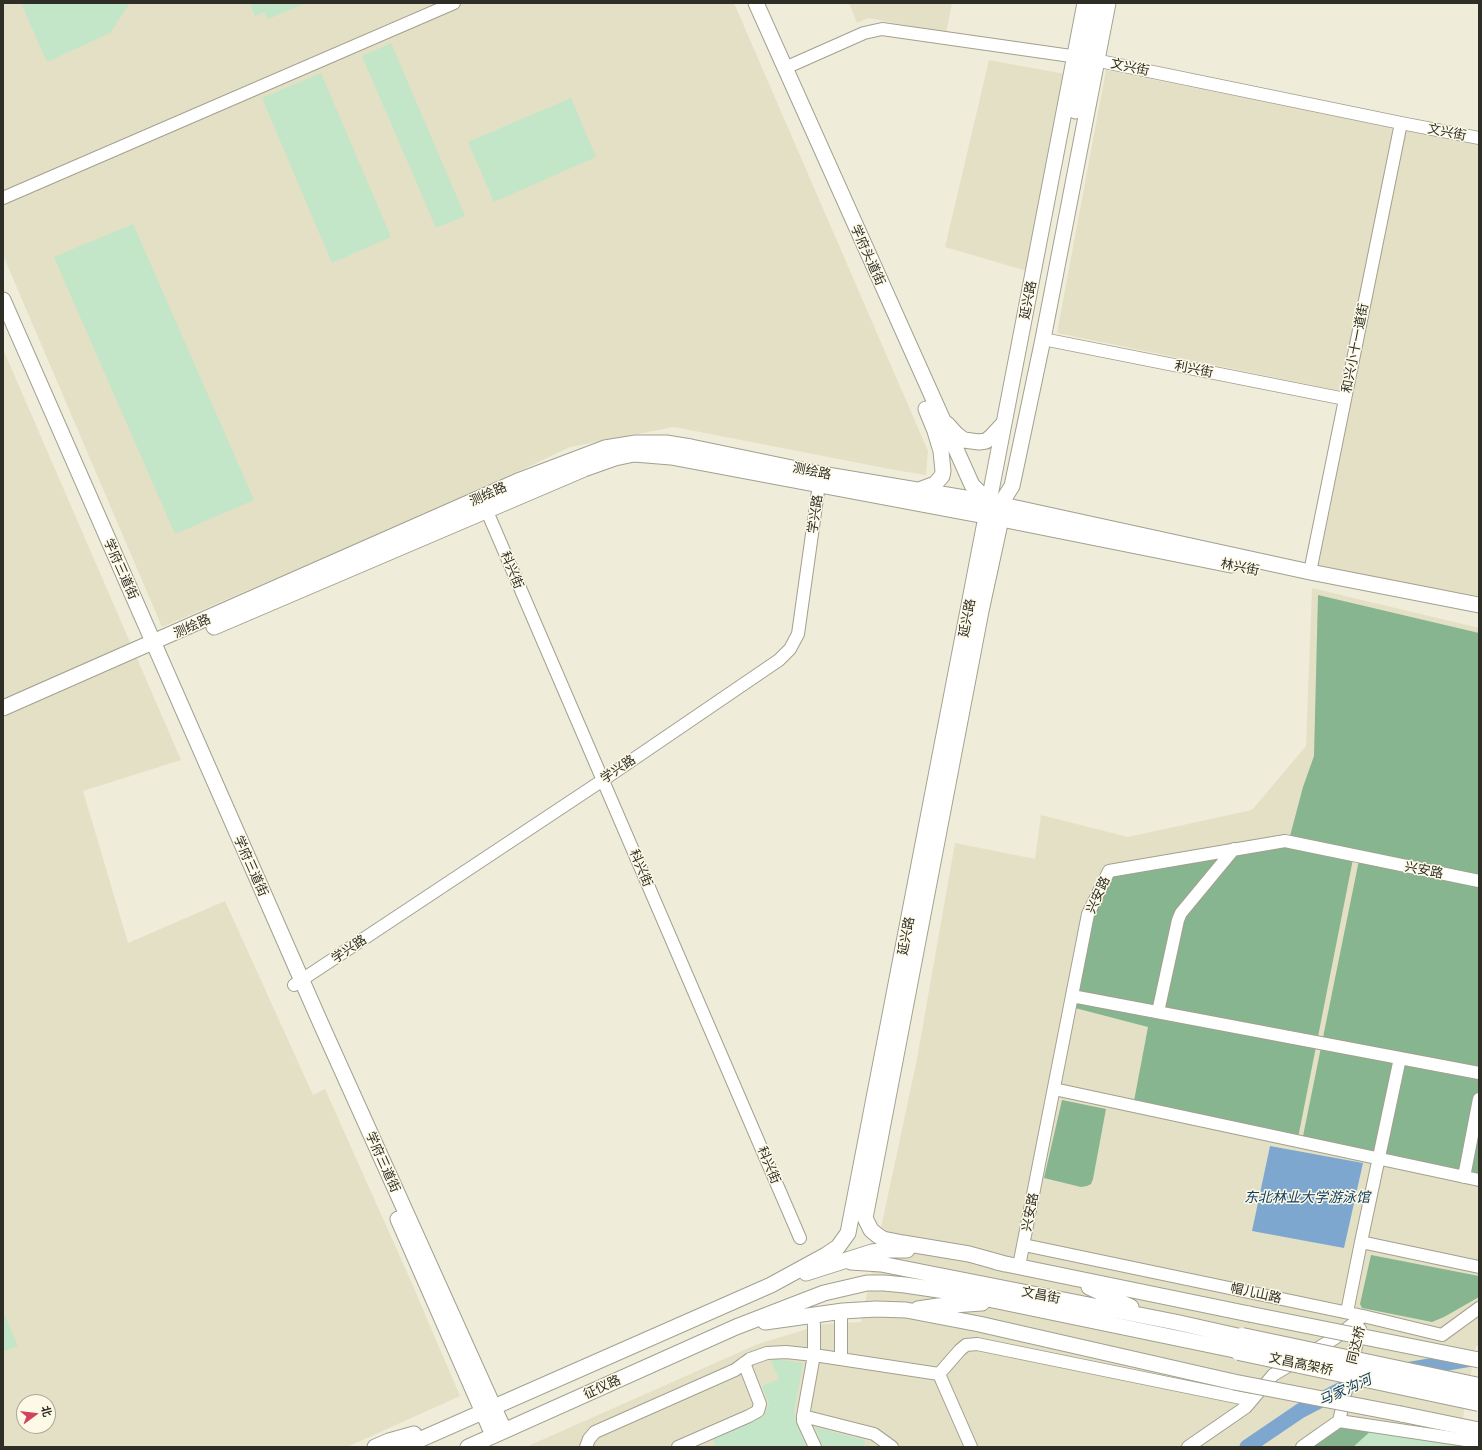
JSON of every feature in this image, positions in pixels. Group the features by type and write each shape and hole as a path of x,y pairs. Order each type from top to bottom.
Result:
{"highway":[{"name":"文昌高架桥","path":"1241,1344 1479,1387"},
{"name":"文昌高架桥","path":"1241,1344 1479,1402"}],"main road":[{"name":"学府头道街","path":"748,3 936,431 942,457 942,476 935,484 919,490"},
{"name":"学府头道街","path":"756,3 972,485 997,508"},
{"name":"延兴路","path":"771,1285 838,1247 848,1233 997,508 1012,486 1043,339 1085,58 1085,3"},
{"path":"997,508 1096,3"},
{"name":"延兴路","path":"1012,1265 969,1254 883,1239 871,1230 865,1218 981,611 997,508 1004,422 1085,58 1108,3"},
{"name":"学府三道街","path":"3,300 151,649 498,1433"},
{"name":"学府三道街","path":"3,326 151,649"},
{"path":"940,414 956,434 964,440 973,442 986,441 1004,422"},
{"name":"测绘路","path":"3,719 151,649 484,504 518,481 605,448 636,443 666,443 691,447 820,479 997,508"},
{"name":"测绘路","path":"820,479 919,490 997,508"},
{"name":"林兴街","path":"997,508 1310,572 1479,604"},
{"name":"林兴街","path":"997,508 1479,614"},
{"name":"测绘路","path":"3,708 151,649"},
{"path":"403,1447 771,1285 865,1254 890,1250 921,1250 1012,1265 1069,1278 1479,1360"},
{"name":"文昌街","path":"838,1263 853,1262 881,1264 1175,1322 1241,1344"},
{"path":"1069,1278 1144,1313 1175,1322"},
{"name":"文昌街","path":"736,1327 824,1293 867,1283 884,1282 959,1293 998,1302 1241,1344"},
{"path":"907,1311 938,1306 998,1302"},
{"path":"736,1327 841,1311 876,1309 907,1311 987,1326 1234,1382 1479,1430"},
{"name":"征仪路","path":"468,1447 736,1327"},
{"path":"375,1447 389,1441 458,1422"}],"street":[{"path":"3,198 454,3"},
{"name":"文兴街","path":"785,68 864,34 882,29 1085,58 1479,138"},
{"name":"和兴小十一道街","path":"1310,572 1401,123"},
{"name":"利兴街","path":"1043,339 1345,399"},
{"name":"学兴路","path":"298,983 603,780 779,660 790,649 798,634 820,479"},
{"name":"科兴街","path":"484,504 800,1238"},
{"name":"兴安路","path":"1012,1265 1024,1245 1088,914 1109,871 1284,841 1479,881"},
{"path":"1158,1012 1178,920 1181,913 1234,849"},
{"path":"1072,996 1479,1073"},
{"path":"1347,1312 1400,1058"},
{"path":"1054,1089 1479,1180"},
{"path":"1464,1176 1479,1100"},
{"path":"1361,1242 1479,1268"},
{"name":"帽儿山路","path":"1024,1245 1347,1312 1442,1335 1479,1308"},
{"path":"841,1311 841,1358"},
{"path":"813,1315 814,1355 803,1421 815,1447"},
{"path":"1188,1447 1246,1407 1273,1375 1335,1338 1363,1316"},
{"name":"同达桥","path":"1339,1421 1363,1316"},
{"path":"939,1374 966,1345 977,1344 1251,1400"},
{"path":"586,1447 589,1439 595,1432 735,1370 750,1359 767,1353 786,1352 841,1358 939,1374"},
{"path":"678,1447 704,1442 758,1411 760,1404 744,1363"},
{"path":"939,1374 971,1447"},
{"path":"803,1416 874,1434 878,1443 892,1447"},
{"path":"1302,1447 1339,1421 1479,1442"}],"shaded area":[{"path":"3,3 734,3 928,451 926,475 674,427 570,447 454,502 162,627 3,255"},
{"path":"849,3 952,3 946,33 868,18 857,23"},
{"path":"989,60 1065,74 1027,271 945,247"},
{"path":"1106,70 1393,128 1341,391 1057,333"},
{"path":"1406,129 1479,144 1479,596 1318,568"},
{"path":"3,349 181,760 83,791 128,943 225,901 313,1095 325,1089 410,1279 460,1396 347,1447 3,1447"},
{"path":"1312,588 1479,628 1479,1346 1476,1346 1460,1434 1479,1447 526,1447 758,1344 824,1324 861,1322 917,1059 955,843 1035,859 1041,815 1128,837 1252,810 1306,746"}],"green space":[{"path":"21,3 130,3 110,33 47,62"},
{"path":"250,3 306,3 268,19 264,12 255,16"},
{"path":"391,43 465,216 436,228 362,56"},
{"path":"321,73 391,237 332,263 262,98"},
{"path":"571,98 596,157 494,202 468,142"},
{"path":"133,224 254,500 175,534 54,257"},
{"path":"1318,595 1479,633 1479,876 1290,836 1303,787 1314,756"},
{"path":"1284,847 1353,859 1298,1138 1134,1101 1148,1027 1075,1008 1092,916 1111,874"},
{"path":"1359,860 1479,884 1479,1176 1302,1141"},
{"path":"1062,1100 1106,1109 1093,1179 1091,1184 1087,1186 1081,1187 1044,1178"},
{"path":"1371,1255 1479,1276 1479,1297 1444,1317 1432,1322 1362,1308 1360,1304"},
{"path":"3,1312 18,1346 3,1352"},
{"path":"770,1358 803,1363 794,1412 806,1447 716,1447 712,1438 764,1416 769,1404 762,1386 779,1379"},
{"path":"1344,1425 1372,1430 1353,1447 1312,1447"},
{"path":"815,1427 864,1440 865,1444 863,1447 823,1447"},
{"path":"1372,1430 1466,1447 1353,1447"}],"water":[{"name":"东北林业大学游泳馆","path":"1270,1146 1363,1163 1344,1248 1252,1231"}],"waterway":[{"name":"马家沟河","path":"1406,1370 1471,1359"},
{"name":"马家沟河","path":"1247,1447 1300,1411 1357,1381"}]}
